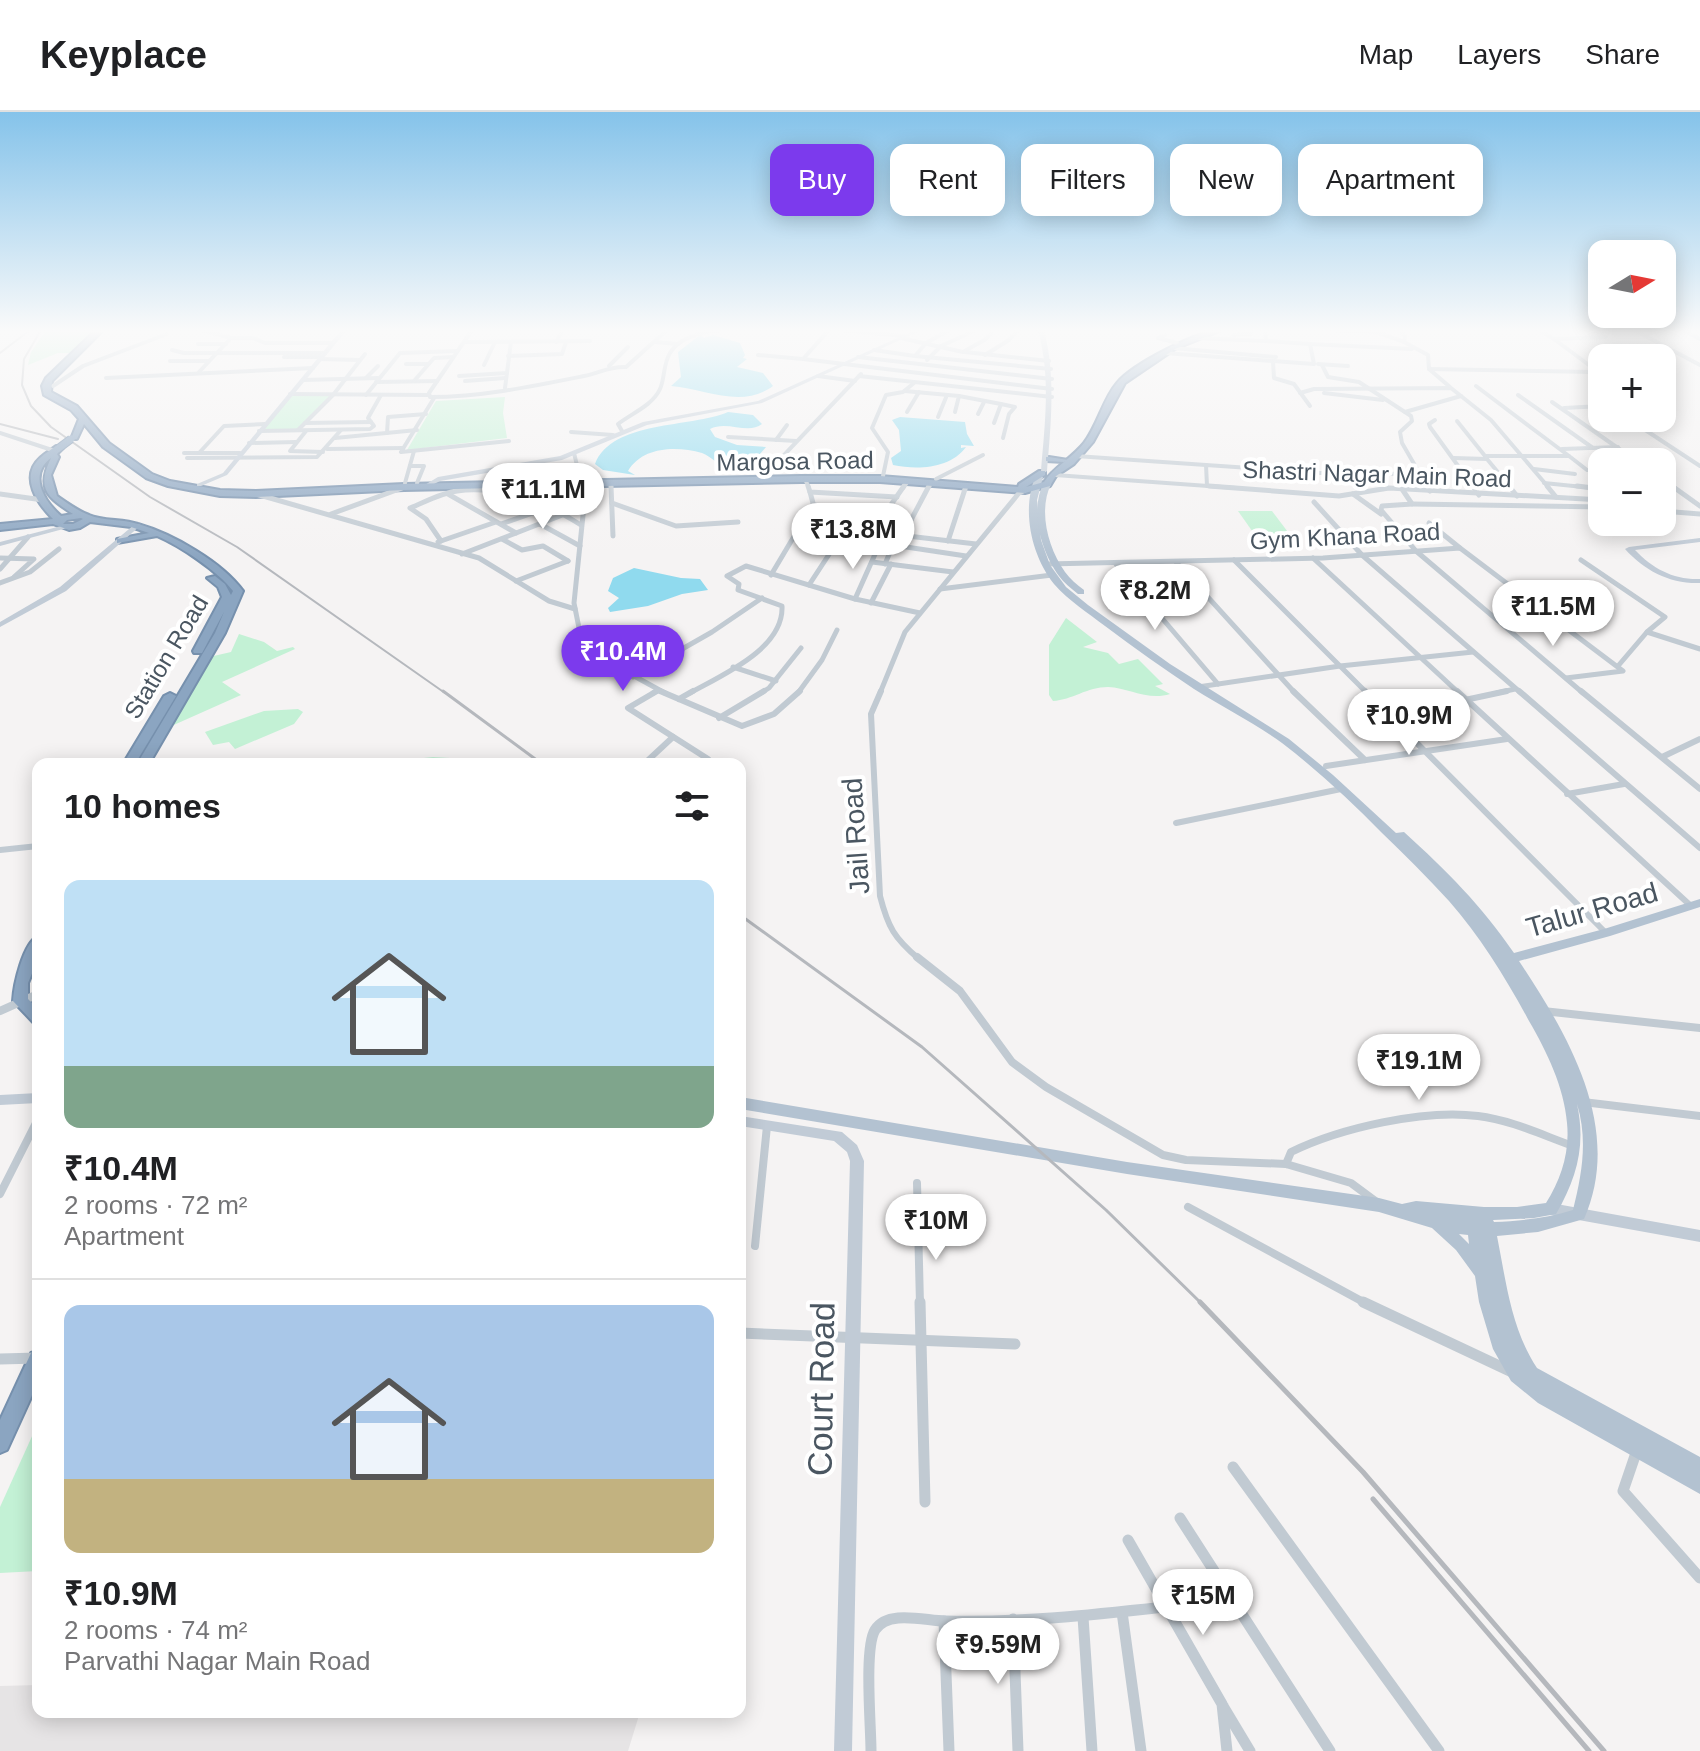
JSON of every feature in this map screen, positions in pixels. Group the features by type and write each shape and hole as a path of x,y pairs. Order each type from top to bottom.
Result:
{"highway":[{"path":"71,406 157,479 229,492 405,485"},
{"path":"82,406 94,427 155,472 229,492"},
{"path":"584,483 883,476 1031,492 1048,470 1064,460 1088,432 1100,406"},
{"path":"1048,470 1076,456 1094,435 1108,406"},
{"path":"61,524 44,501 34,478 38,465 76,436 94,427"},
{"path":"76,436 94,427"},
{"path":"56,451 49,467 48,484 53,497 80,517"},
{"name":"Margosa Road","path":"229,492 256,494 424,484 611,485 805,479 934,481 1031,492"},
{"path":"4,529 44,501"},
{"name":"Station Road","path":"61,524 80,517 161,532 236,587 220,633 146,758"},
{"path":"4,529 27,524 61,524"},
{"path":"4,529 61,524"},
{"name":"Station Road","path":"134,527 153,535 232,596"},
{"path":"4,529 12,533 14,541"},
{"path":"120,541 153,535"},
{"name":"Station Road","path":"133,758 232,596"},
{"path":"32,956 21,983 20,1001 32,1012"},
{"path":"0,1443 32,1372"}],"main road":[{"path":"1031,492 1030,509 1051,563 1052,575 1095,614 1277,726 1326,766 1469,901 1503,960 1561,1073 1574,1122 1568,1182 1551,1209 1479,1221 1416,1208 1402,1211"},
{"path":"746,1104 1127,1168 1379,1205 1435,1223 1479,1221 1544,1225 1579,1214 1592,1140 1579,1085 1543,1011 1474,923 1454,899 1341,789 1285,741 1088,600 1051,563"},
{"name":"Talur Road","path":"1503,960 1606,933 1695,904"},
{"path":"1479,1221 1480,1272 1501,1349 1517,1375 1544,1397 1700,1485"},
{"path":"1479,1221 1509,1321 1523,1362 1531,1374 1700,1467"},
{"path":"1435,1223 1461,1245 1480,1272"}],"street":[{"path":"199,485 225,474 280,406"},
{"path":"298,430 322,406"},
{"path":"259,431 370,429 374,426 368,418 372,406"},
{"path":"403,448 429,406"},
{"path":"622,431 617,426 645,406"},
{"path":"410,466 424,466 424,484 541,462 574,453 645,423 735,406"},
{"path":"763,477 830,406"},
{"path":"881,406 872,428 888,452 883,476"},
{"path":"907,412 910,406"},
{"path":"938,417 942,406"},
{"path":"955,412 956,406"},
{"path":"978,414 982,406"},
{"path":"994,423 1000,406"},
{"path":"1003,438 1009,414 1015,407 1013,406"},
{"path":"1048,470 1051,406"},
{"path":"1048,470 1057,406"},
{"path":"1396,406 1412,419 1400,432 1402,443 1430,491"},
{"path":"1405,412 1424,406"},
{"path":"1475,406 1486,415 1556,498"},
{"path":"1503,406 1587,470"},
{"path":"1534,406 1593,448 1618,447"},
{"path":"1562,408 1588,407"},
{"path":"1562,408 1618,447"},
{"path":"386,442 400,419 424,415"},
{"path":"390,433 388,417 424,415"},
{"path":"1435,420 1429,424 1430,427 1479,495"},
{"path":"1457,421 1517,496"},
{"path":"305,423 371,422"},
{"path":"199,453 224,426 265,424"},
{"path":"776,440 787,425"},
{"path":"306,430 290,451 403,448"},
{"path":"238,456 199,453 186,455 238,456 313,457 326,450 341,430"},
{"path":"335,438 360,438 417,430"},
{"path":"571,432 613,435"},
{"path":"1648,432 1700,466"},
{"path":"0,433 56,451"},
{"path":"728,437 796,441"},
{"path":"355,448 360,438"},
{"path":"403,448 403,452 509,441"},
{"path":"249,443 296,442"},
{"path":"1560,449 1588,448"},
{"path":"331,514 405,485 414,451"},
{"path":"574,453 584,483 575,609 583,648 658,690 734,725 750,725 781,709 817,668 837,630"},
{"path":"871,603 893,545 934,481 983,455"},
{"path":"1076,456 1350,475 1422,473"},
{"path":"1454,458 1569,456"},
{"path":"1206,465 1207,486"},
{"path":"1533,469 1575,474"},
{"name":"Shastri Nagar Main Road","path":"1048,470 1339,496 1383,488 1588,499"},
{"path":"225,474 229,492"},
{"path":"771,575 799,528 820,529 805,479"},
{"path":"855,599 876,552 863,545 908,481"},
{"path":"1544,483 1588,487"},
{"path":"611,485 613,536"},
{"path":"948,541 966,486"},
{"path":"1402,489 1412,504"},
{"path":"1676,489 1700,506"},
{"path":"441,541 426,519 410,508 463,491 497,494 549,507 567,514 581,525"},
{"path":"810,492 897,497"},
{"name":"Jail Road","path":"1031,492 1019,493 905,632 871,714 880,896 886,920 897,941 960,991 1012,1062 1027,1075 1163,1155 1186,1160 1286,1164 1351,1183 1379,1205"},
{"path":"0,494 44,501"},
{"path":"256,494 397,532 481,559 558,606 575,609"},
{"path":"448,494 516,533"},
{"path":"1353,494 1385,517 1416,551 1700,789"},
{"path":"1314,502 1362,555 1700,848"},
{"path":"612,503 676,526 738,522"},
{"path":"1385,517 1382,506 1412,504 1588,507"},
{"path":"813,505 886,510"},
{"path":"429,544 549,507"},
{"path":"461,554 583,507"},
{"path":"809,585 860,507"},
{"path":"1676,512 1700,514"},
{"path":"879,520 911,520"},
{"path":"879,520 904,526"},
{"path":"1429,523 1457,548 1618,666 1621,672 1566,678"},
{"path":"0,544 61,524"},
{"path":"540,524 580,546"},
{"path":"0,625 63,589 134,527"},
{"path":"899,535 976,544"},
{"path":"0,569 28,537"},
{"path":"502,539 522,550 543,546 568,561"},
{"path":"1700,540 1629,549 1666,576 1682,581 1700,581"},
{"path":"893,545 966,556"},
{"name":"Gym Khana Road","path":"1051,563 1313,558 1457,548"},
{"path":"0,583 30,572 59,549"},
{"path":"516,581 578,557"},
{"path":"0,558 34,559 12,579"},
{"path":"1313,558 1567,794 1695,904"},
{"path":"1234,560 1606,933"},
{"path":"1581,560 1665,617 1647,632 1618,666"},
{"path":"872,562 953,572"},
{"path":"1176,562 1277,675 1365,760"},
{"path":"1115,563 1209,685 1340,666 1473,652"},
{"path":"679,699 755,654 779,628 784,608 738,590 739,584 728,575 743,566 855,599 920,613"},
{"path":"940,589 1052,575"},
{"path":"633,677 712,632 762,598"},
{"path":"1647,632 1700,649"},
{"path":"719,718 776,681 801,648"},
{"path":"733,667 776,681"},
{"path":"1465,700 1515,689"},
{"path":"658,690 628,708 706,758"},
{"path":"650,758 673,737"},
{"path":"1326,766 1507,739"},
{"path":"1662,757 1700,739"},
{"path":"1567,794 1624,784"},
{"path":"1176,823 1341,789"},
{"path":"0,850 32,847"},
{"path":"0,1011 32,996"},
{"path":"1543,1011 1700,1028"},
{"path":"0,1100 32,1098"},
{"path":"1583,1102 1700,1116"},
{"path":"1286,1164 1291,1152 1303,1146 1394,1122 1429,1117 1459,1116 1502,1121 1573,1146"},
{"name":"Court Road","path":"746,1122 837,1136 852,1149 857,1161 843,1751"},
{"path":"755,1246 767,1126"},
{"path":"0,1194 32,1131"},
{"path":"917,1183 925,1502"},
{"path":"1188,1207 1364,1302 1517,1375"},
{"path":"1551,1209 1700,1236"},
{"path":"746,1333 1015,1344"},
{"path":"0,1359 32,1359"},
{"path":"1637,1450 1623,1491 1700,1578"},
{"path":"1233,1467 1439,1751"},
{"path":"1180,1518 1330,1751"},
{"path":"1128,1540 1250,1751"},
{"path":"871,1751 871,1654 874,1631 882,1623 895,1619 944,1621 1083,1617 1164,1607"},
{"path":"1122,1612 1141,1751"},
{"path":"1083,1617 1092,1751"},
{"path":"1013,1619 1018,1751"},
{"path":"944,1621 949,1751"},
{"path":"1222,1704 1227,1751"}],"shaded area":[{"path":"32,1685 32,1718 638,1718 628,1751 0,1751 0,1686"}],"green space":[{"path":"281,406 321,406 298,430 259,431"},
{"path":"433,406 504,406 507,438 407,450"},
{"path":"1238,511 1272,511 1297,544 1262,545"},
{"path":"1066,618 1097,642 1083,647 1108,653 1119,664 1138,659 1163,684 1155,686 1170,694 1154,696 1108,687 1053,701 1049,695 1049,645"},
{"path":"239,634 264,642 277,651 295,649 222,682 241,695 167,728 205,658 231,652"},
{"path":"298,709 303,712 294,724 235,749 229,742 213,745 205,732 264,711"},
{"path":"32,1436 32,1571 0,1573 0,1507"}],"water":[{"path":"728,412 753,415 762,424 750,428 723,426 710,429 715,437 737,445 766,447 760,454 747,457 747,463 741,466 725,467 702,453 682,449 651,452 628,471 635,475 603,470 595,464 604,450 635,432"},
{"path":"900,417 965,422 974,446 961,445 961,448 966,447 942,464 893,465 891,458 901,451 899,430 892,420"},
{"path":"634,568 700,579 708,590 682,594 648,606 610,612 608,608 619,598 608,591 613,578"}],"railway":[{"path":"31,406 51,427 150,497 237,547 445,693"},
{"path":"0,424 58,439"},
{"path":"443,691 534,758"},
{"path":"746,919 922,1047 1106,1210 1201,1303"},
{"path":"1201,1303 1363,1472 1604,1751"},
{"path":"1373,1499 1589,1751"}]}
